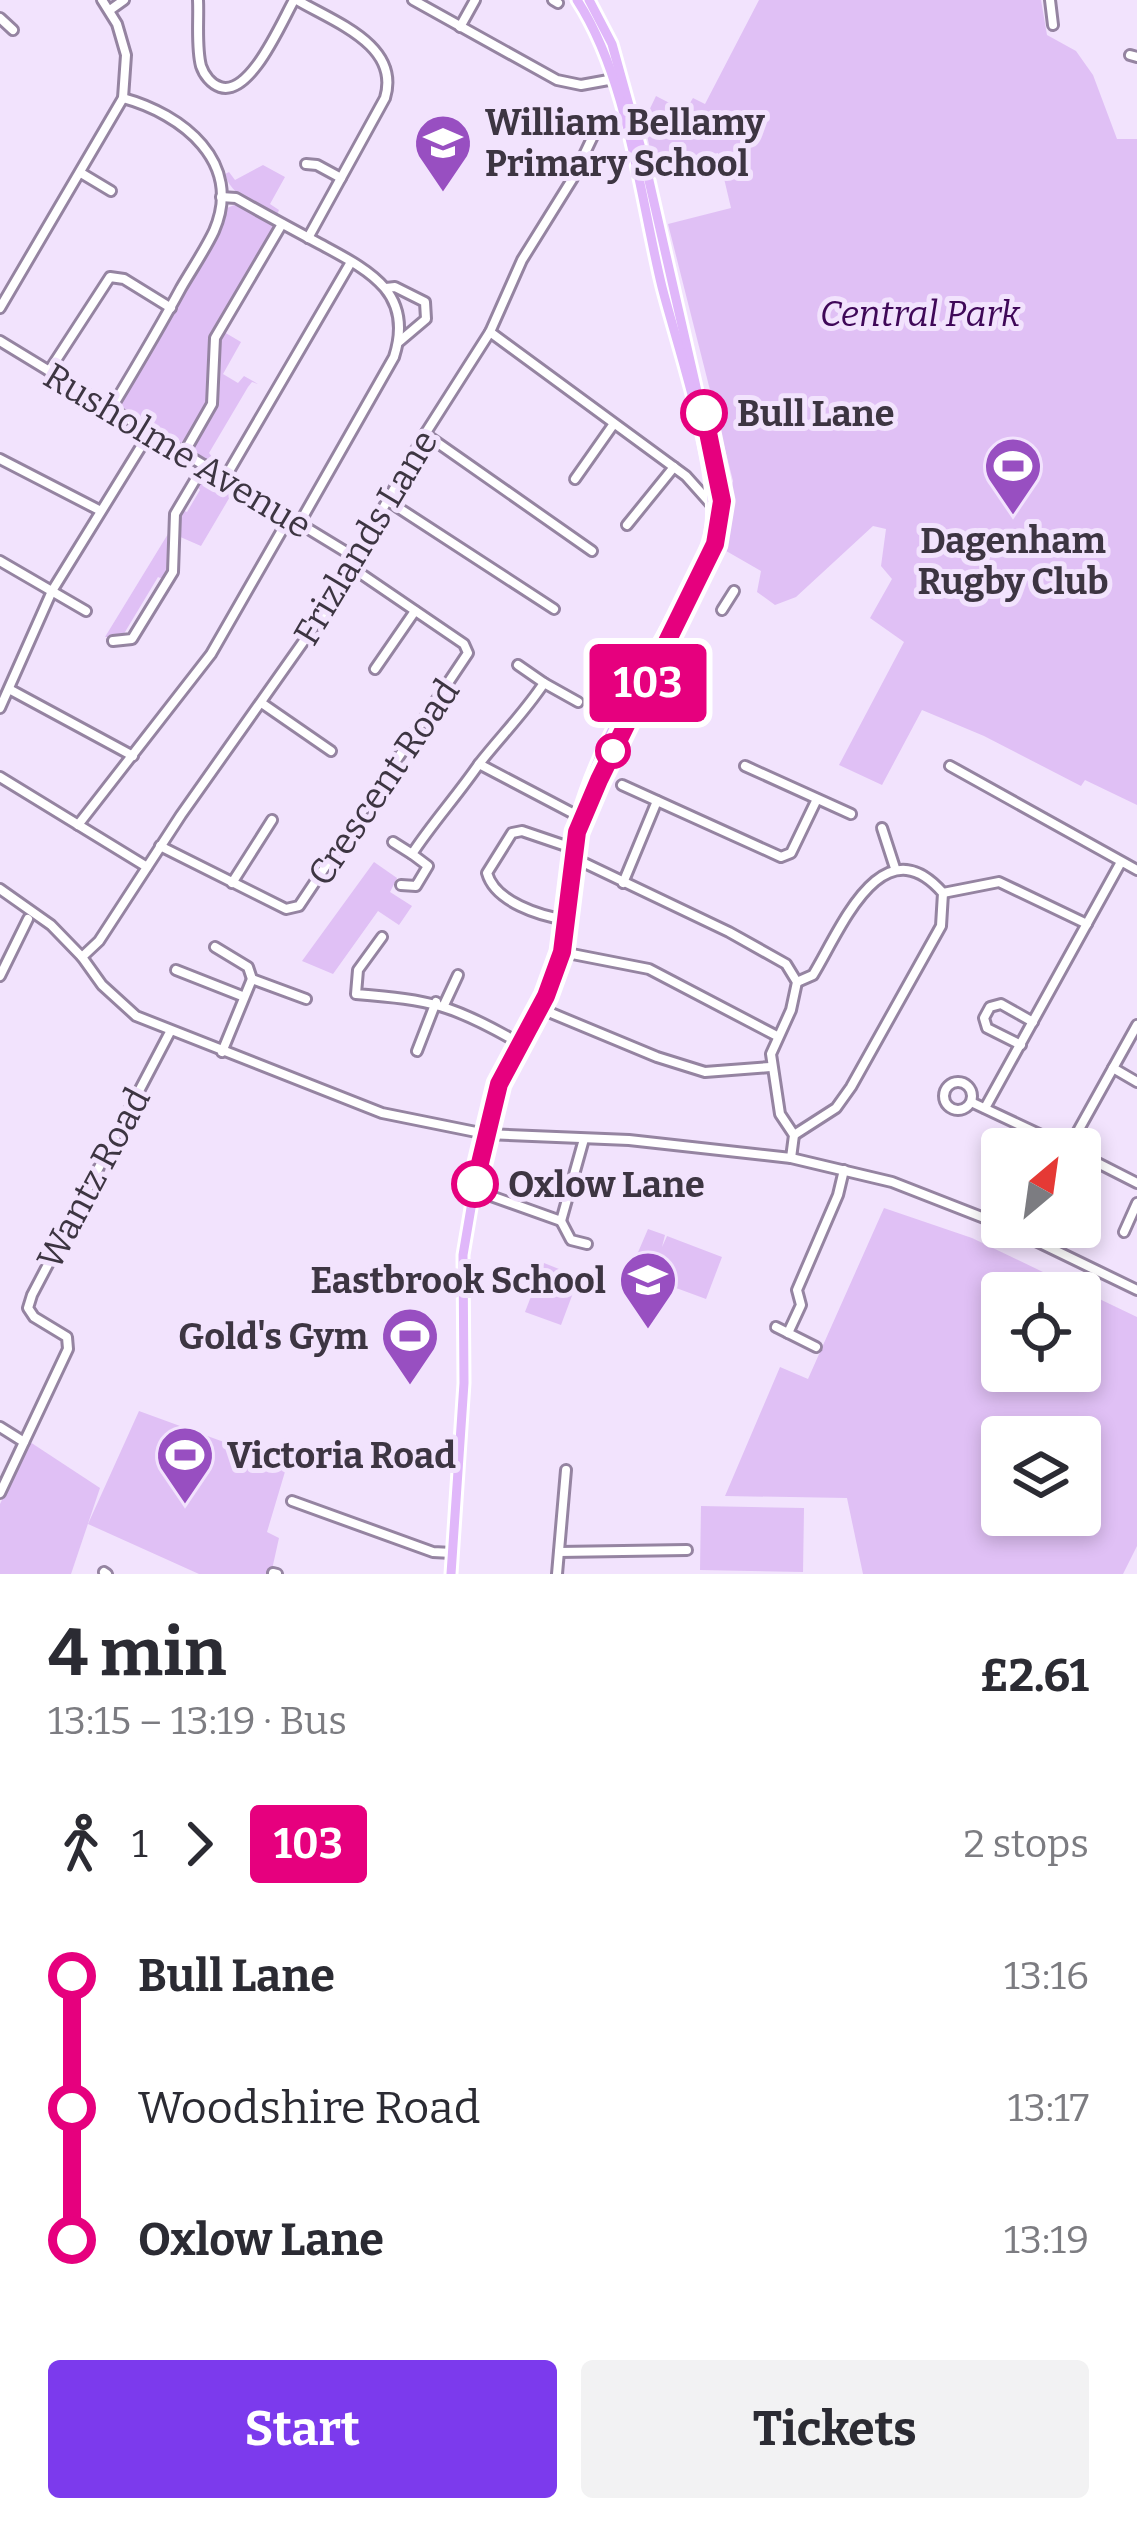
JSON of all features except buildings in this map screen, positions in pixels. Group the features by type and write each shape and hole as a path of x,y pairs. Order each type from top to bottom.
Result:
{"main road":[{"path":"577,0 616,78"},
{"path":"577,832 704,575 722,512 717,464 616,78 612,44 590,0"},
{"path":"451,1574 464,1383 463,1255 486,1134 499,1084 562,952 578,815 592,773 695,576 711,532 708,467 626,116"}],"street":[{"path":"0,308 123,98 126,55 102,0"},
{"path":"110,10 124,0"},
{"path":"198,0 202,67 210,81 223,88 240,86 250,75 296,0 382,56 388,70 386,98 308,238"},
{"path":"412,0 557,80 581,86 616,78"},
{"path":"460,27 475,0"},
{"path":"1050,0 1053,25"},
{"path":"0,18 13,30"},
{"path":"112,409 213,232 221,197 212,157 190,129 158,110 123,98"},
{"name":"Frizlands Lane","path":"82,957 99,941 160,846 263,704 353,563 425,434 490,332 516,271 595,134 626,116"},
{"path":"306,164 340,178"},
{"path":"81,173 111,190"},
{"path":"221,197 236,198 351,261 386,288 398,317 399,342"},
{"path":"184,453 212,404 215,338 282,224"},
{"path":"226,478 351,261"},
{"path":"49,371 110,277 124,279 171,308"},
{"path":"299,524 385,375 399,342 427,316 425,302 395,287 386,288"},
{"path":"490,332 686,476 713,508"},
{"name":"Rusholme Avenue","path":"0,341 226,478 353,563"},
{"path":"575,478 614,424"},
{"path":"0,708 52,591 150,432"},
{"path":"425,434 592,551"},
{"path":"0,459 99,510"},
{"path":"113,641 132,639 170,577 175,563 175,514 204,465"},
{"path":"627,525 674,467"},
{"path":"686,476 696,476 708,467"},
{"path":"388,501 554,609"},
{"path":"77,824 211,654 289,518"},
{"path":"0,561 86,611"},
{"name":"Crescent Road","path":"160,846 286,909 296,909 468,652 464,644 353,563"},
{"path":"722,610 734,591"},
{"name":"Crescent Road","path":"375,669 415,611"},
{"path":"518,665 578,702"},
{"path":"610,676 636,685"},
{"path":"412,854 436,816 453,802 544,682"},
{"path":"9,688 134,756"},
{"path":"263,704 331,751"},
{"path":"478,764 578,815"},
{"path":"745,766 850,814"},
{"path":"950,766 1137,870"},
{"path":"0,777 147,867"},
{"path":"622,785 781,856 790,853 817,799"},
{"path":"623,883 657,801"},
{"name":"Crescent Road","path":"232,883 272,820"},
{"path":"882,828 895,868"},
{"path":"568,920 541,915 494,889 487,873 512,833 522,831 575,854 786,964 797,982 770,1067 780,1114 794,1135 791,1158"},
{"path":"393,842 428,866 416,886 401,885"},
{"path":"985,1108 1120,862"},
{"path":"797,982 812,974 872,880 895,868 914,869 943,893"},
{"path":"943,893 999,881 1087,924"},
{"path":"0,889 51,925 125,1007 170,1032 382,1113 486,1134 691,1146 791,1158 904,1187 981,1217"},
{"path":"794,1135 836,1108 851,1087 941,926 943,893"},
{"path":"0,976 28,919"},
{"path":"382,937 358,970 356,994 440,1003 519,1043"},
{"path":"215,947 248,967 252,979 222,1052"},
{"path":"562,952 650,969 777,1036"},
{"path":"176,970 242,996"},
{"path":"417,1051 458,975"},
{"path":"252,979 306,999"},
{"path":"1021,1045 987,1028 984,1018 990,1007 1001,1004 1033,1022"},
{"path":"539,1008 656,1057 705,1072 770,1067"},
{"path":"1080,1128 1137,1025"},
{"name":"Wantz Road","path":"24,1442 68,1349 67,1337 34,1317 28,1308 32,1294 170,1032"},
{"path":"1113,1068 1137,1082"},
{"path":"971,1102 1026,1128"},
{"path":"561,1221 584,1139"},
{"path":"1101,1165 1137,1183"},
{"path":"788,1333 801,1305 797,1290 844,1170"},
{"path":"474,1190 561,1221 571,1240 587,1244"},
{"path":"1124,1232 1137,1203"},
{"path":"1057,1248 1137,1290"},
{"path":"776,1327 816,1347"},
{"path":"0,1427 24,1442 0,1493"},
{"path":"557,1574 566,1470"},
{"path":"292,1501 433,1552 452,1553"},
{"path":"559,1552 687,1550"}],"green space":[{"name":"Central Park","path":"759,0 1041,0 1047,35 1076,51 1093,75 1117,139 1137,139 1137,805 1085,780 1081,786 922,710 882,785 839,765 904,642 870,618 892,579 881,566 886,529 873,526 796,597 775,605 757,592 761,571 721,548 733,481 668,224 731,208 718,153 654,168 644,121 656,96 685,111 693,98 705,104"},
{"path":"263,165 285,177 270,204 279,210 277,215 239,194 225,174 229,172 235,180"},
{"path":"239,203 274,228 210,340 210,401 187,442 180,443 123,410 121,402 213,245 227,208"},
{"path":"224,332 241,342 223,374 238,383 244,376 258,384 252,382 248,387 209,453 221,468 197,454 194,447 218,402 216,350"},
{"path":"210,476 245,497 231,495 201,546 178,536 182,510 187,512 200,490 196,486"},
{"path":"171,529 171,565 165,580 158,577 122,637 105,637"},
{"path":"374,862 397,878 390,892 412,906 399,925 378,911 333,974 302,961"},
{"path":"884,1208 972,1238 981,1242 981,1248 993,1248 1043,1272 981,1272 981,1392 1101,1392 1101,1300 1137,1317 1137,1546 1123,1574 863,1574 847,1498 725,1496 780,1367 808,1379"},
{"path":"648,1229 665,1235 662,1247 667,1236 722,1257 706,1299 630,1271"},
{"path":"544,1263 579,1277 561,1325 525,1312"},
{"name":"Victoria Road","path":"139,1411 287,1465 267,1532 279,1538 271,1574 199,1574 88,1524"},
{"path":"30,1442 100,1488 71,1574 0,1574 0,1504"},
{"path":"701,1506 804,1508 803,1572 700,1570"}],"bus line":[{"name":"103","path":"475,1184 499,1084 546,996 565,942 577,832 704,575 721,524 717,464 704,413"}],"place":[{"name":"William Bellamy Primary School","path":"443,194"},
{"name":"Bull Lane","path":"704,413"},
{"name":"Dagenham Rugby Club","path":"1013,517"},
{"name":"Oxlow Lane","path":"475,1184"},
{"name":"Eastbrook School","path":"648,1331"},
{"name":"Gold's Gym","path":"410,1387"},
{"name":"Victoria Road","path":"185,1506"}]}
